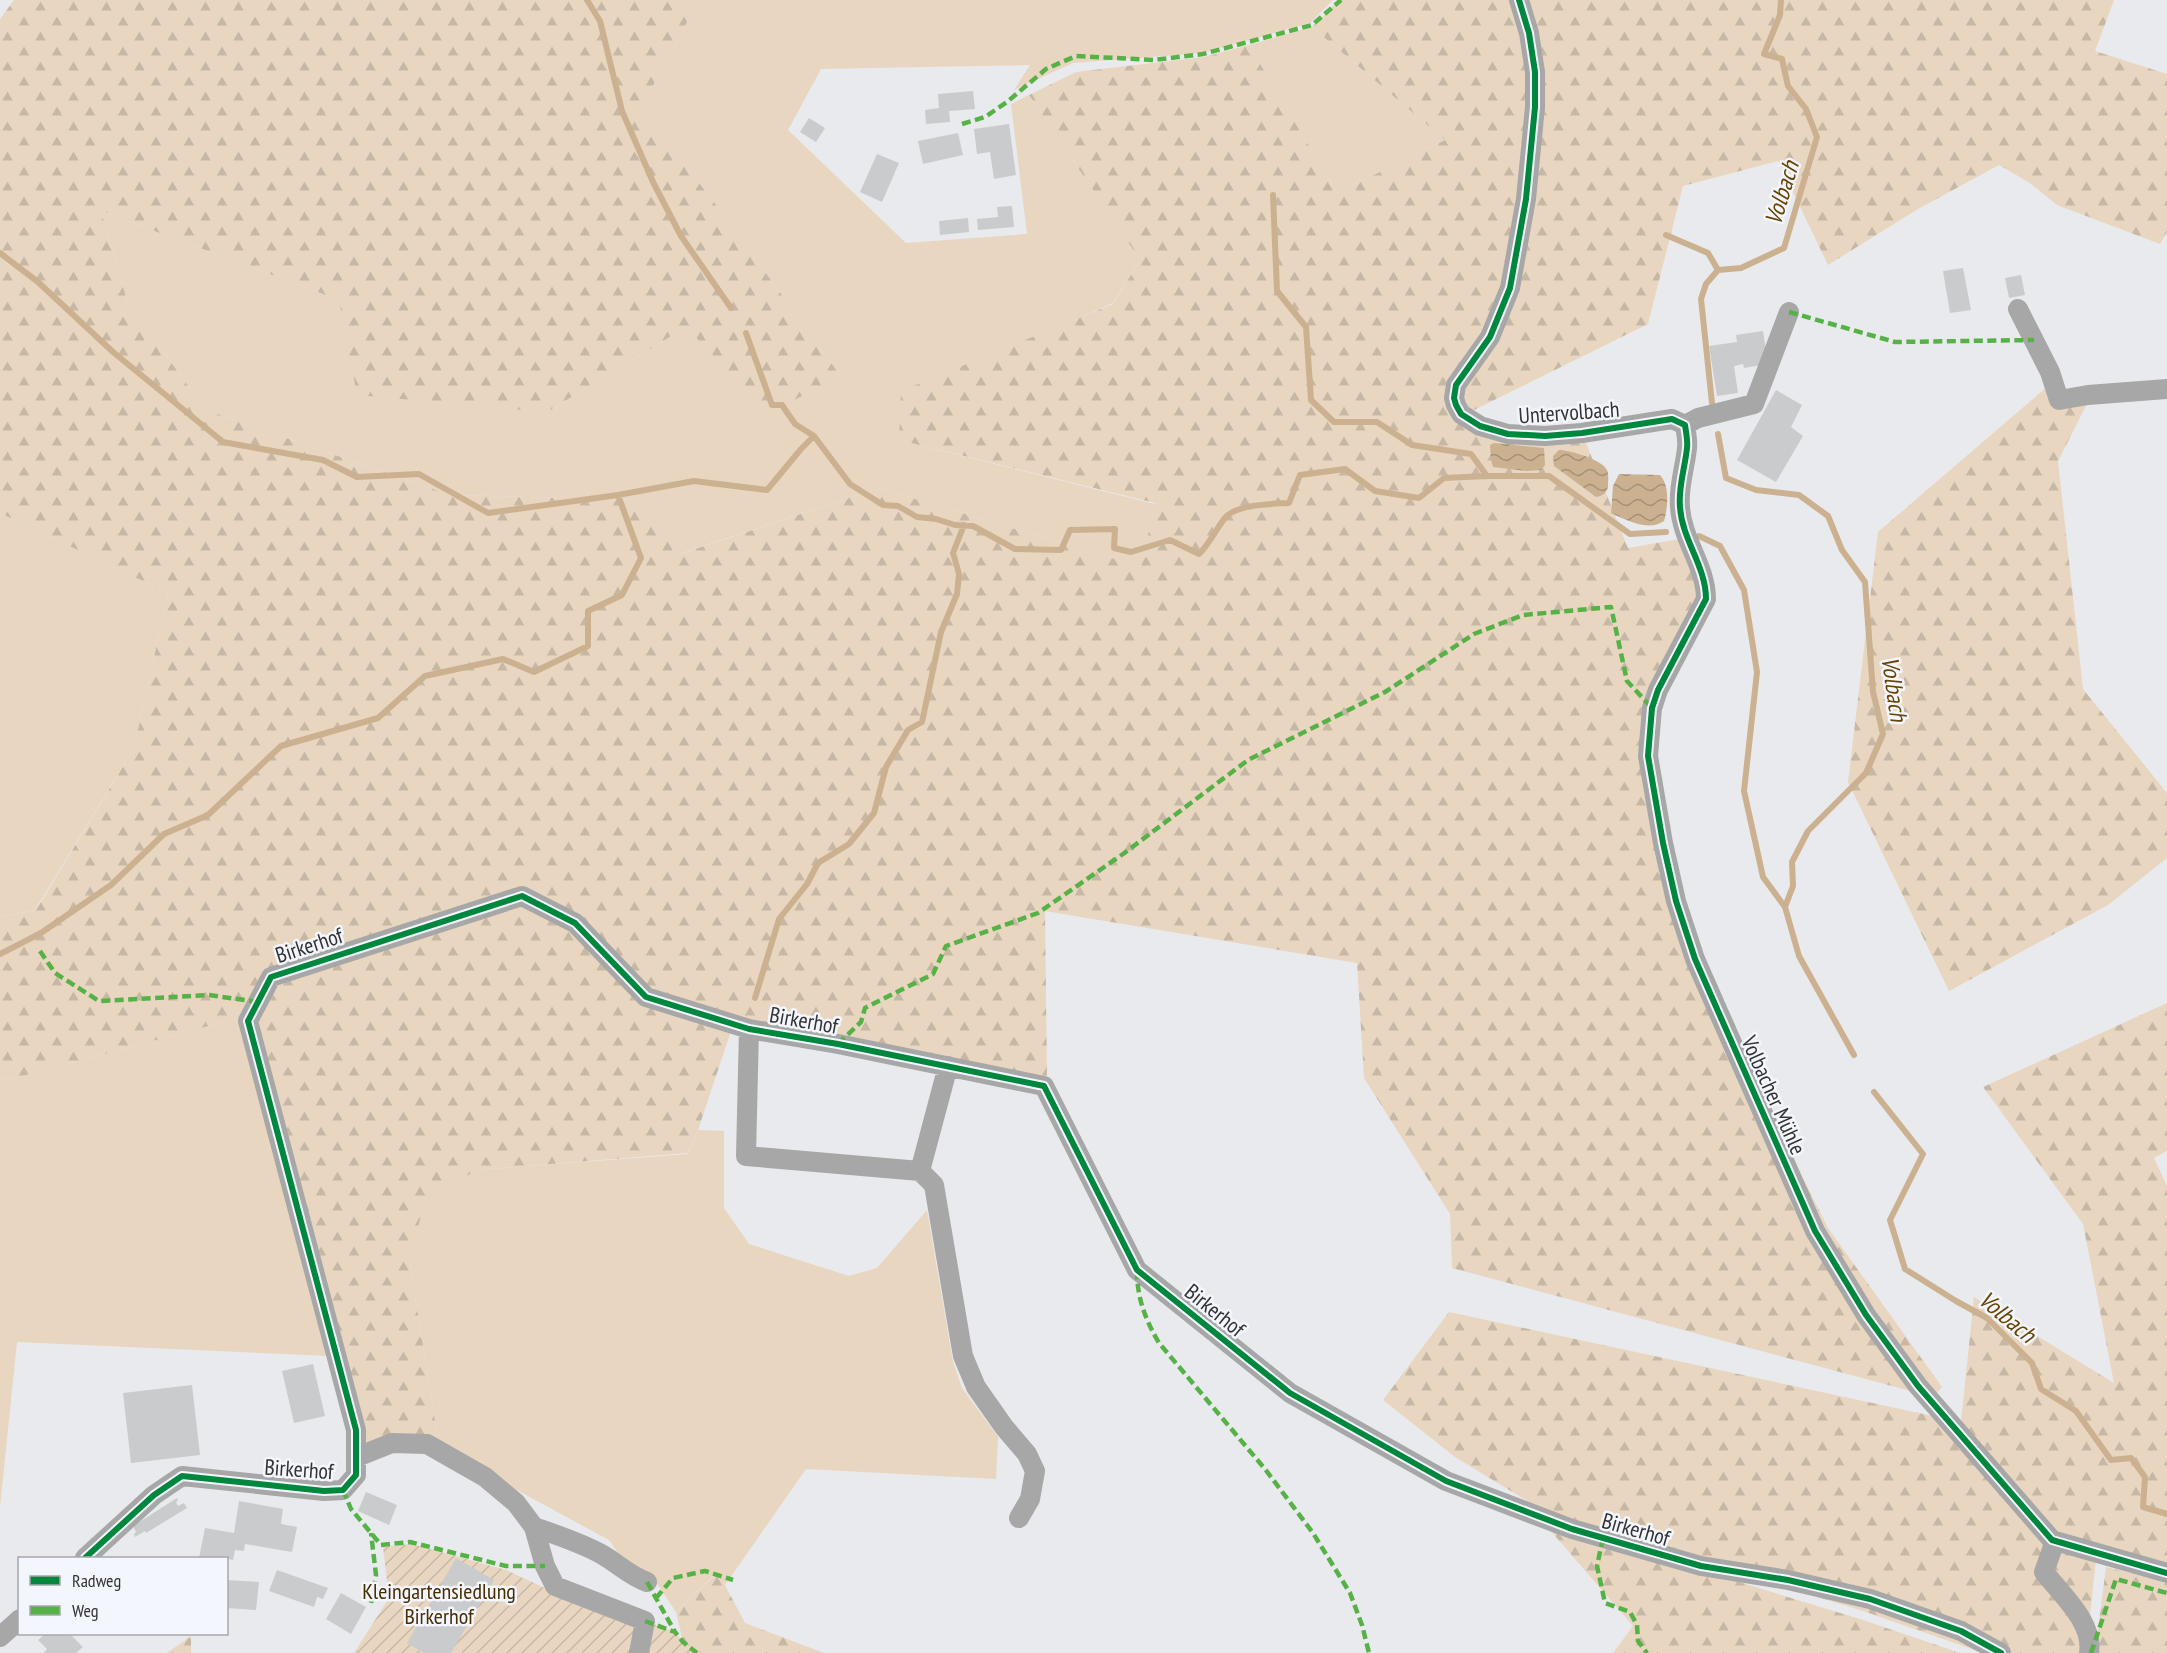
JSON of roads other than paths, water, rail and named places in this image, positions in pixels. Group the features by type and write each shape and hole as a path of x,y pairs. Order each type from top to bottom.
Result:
{"street":[{"name":"Untervolbach","path":"1519,0 1529,33 1534,72 1535,107 1526,199 1510,288 1490,337 1456,385 1455,405 1461,414 1480,426 1508,434 1545,436 1582,433 1672,419 1685,425"},
{"path":"2018,309 2050,372 2059,400 2088,395 2167,389"},
{"path":"1685,425 1698,418 1754,404 1789,312"},
{"name":"Volbacher Mühle","path":"1685,425 1688,445 1679,506 1683,527 1706,584 1706,599 1658,690 1649,723 1648,756 1662,843 1676,901 1695,959 1815,1231 1866,1315 1918,1386 2055,1541"},
{"name":"Birkerhof","path":"86,1557 154,1495 182,1476 324,1491 343,1490 356,1475 356,1430 248,1021 271,976 522,896 575,923 646,997 749,1029 838,1044 1044,1086 1137,1270 1290,1393 1446,1481 1572,1529 1701,1566 1788,1581 1870,1599 1961,1631 2001,1653"},
{"path":"749,1029 746,1156 920,1171 934,1185 963,1356 976,1387 1004,1427 1027,1454 1035,1471 1030,1499 1019,1518"},
{"path":"920,1171 948,1066"},
{"path":"357,1457 392,1443 428,1444 485,1477 516,1503 534,1527 545,1566 555,1586 645,1621 639,1653"},
{"path":"534,1527 562,1536 603,1555 635,1578 647,1582"},
{"path":"2089,1653 2091,1642 2086,1625 2044,1572 2055,1541 2167,1573"},
{"path":"0,1637 18,1621"}],"water":[{"path":"1494,443 1544,448 1545,465 1541,470 1527,471 1493,467 1490,445"},
{"path":"1559,450 1586,456 1604,466 1608,472 1608,487 1605,493 1596,497 1554,466 1553,456"},
{"path":"1619,474 1660,475 1667,491 1664,521 1644,525 1630,522 1611,513 1613,486"}],"waterway":[{"path":"587,0 600,21 622,111 653,182 681,236 731,308"},
{"name":"Volbach","path":"1712,403 1701,299 1706,284 1718,270 1741,268 1784,248 1817,137 1806,109 1788,86 1782,59 1764,54 1780,15 1781,0"},
{"path":"1273,195 1277,291 1306,327 1311,400 1334,422 1377,422 1412,445 1471,454 1487,476"},
{"path":"1666,235 1708,253 1718,270"},
{"path":"0,253 38,282 113,352 223,442 323,460 357,477 419,474 488,513 618,495 694,481 767,490 814,436 850,484 883,505 898,506 917,517 936,519 955,525 973,526 1015,549 1061,550 1070,530 1115,529 1114,548 1131,552 1170,540 1199,554 1225,518 1234,511 1257,505 1289,503 1300,475 1345,469 1375,491 1419,498 1444,478 1549,476 1630,534 1666,532"},
{"path":"746,333 772,405 782,405 795,424 814,436"},
{"name":"Volbach","path":"1718,434 1726,478 1756,490 1799,495 1828,516 1842,550 1865,582 1873,692 1883,734 1866,773 1808,831 1792,862 1793,886 1785,907 1799,956 1854,1055"},
{"path":"0,954 41,933 111,885 164,834 208,815 281,746 378,718 425,676 503,659 534,672 588,646 588,611 622,595 641,558 618,495"},
{"path":"755,998 779,919 807,884 818,863 849,844 874,813 886,767 908,730 922,722 941,632 957,594 959,574 953,553 964,525"},
{"path":"1699,536 1720,546 1744,590 1757,672 1744,791 1763,877 1785,907"},
{"name":"Volbach","path":"1874,1092 1923,1154 1890,1220 1905,1269 1987,1318 2032,1363 2041,1389 2076,1411 2111,1460 2131,1458 2145,1477 2143,1507 2167,1514"}],"park label":[{"name":"Kleingartensiedlung Birkerhof","path":"439,1604"}]}
